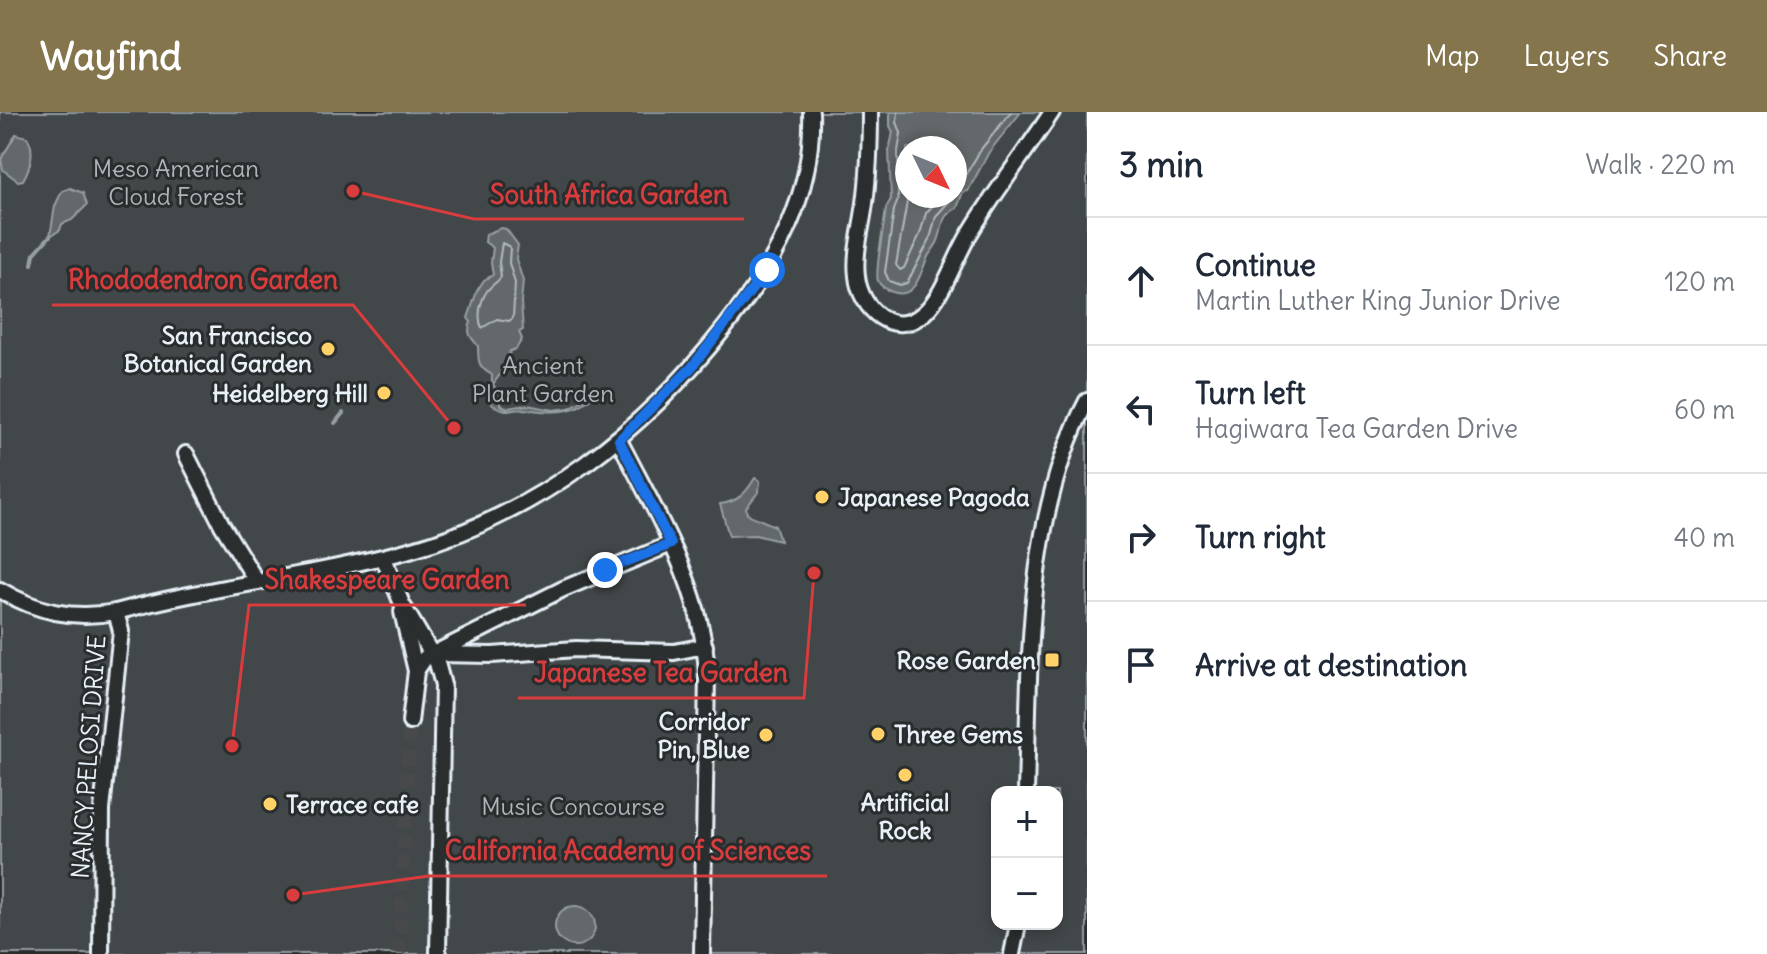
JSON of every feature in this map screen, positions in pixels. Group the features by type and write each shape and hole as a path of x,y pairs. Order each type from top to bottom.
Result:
{"street":[{"path":"0,590 25,604 52,613 78,616 116,612 383,557 446,538 502,514 567,477 619,440 663,398 708,348 752,291 777,253 792,221 809,155 811,112"},
{"path":"870,112 868,178 857,277 862,297 872,312 885,321 899,324 915,319 930,307 978,219 1052,112"},
{"path":"1026,786 1031,659 1042,547 1060,466 1087,401"},
{"path":"619,440 694,596 705,646 702,954"},
{"path":"186,454 222,525 257,582"},
{"path":"416,671 421,662 432,654 563,589 671,544"},
{"path":"383,557 402,604 441,674 438,954"},
{"path":"402,604 402,618 416,671 410,722"},
{"name":"NANCY PELOSI DRIVE","path":"101,954 102,810 121,631 116,612"},
{"path":"432,654 492,655 576,649 674,652 705,646"},
{"path":"1012,954 1017,930"}],"green space":[{"path":"0,112 1087,112 1087,954 0,954"}],"water":[{"path":"890,112 1021,112 989,152 967,191 967,136 895,136 895,208 957,208 947,215 916,284 900,293 882,287 877,276 886,208 891,199 889,151 893,132"},
{"path":"16,134 27,137 32,153 26,175 18,181 3,170 1,159"},
{"path":"70,188 83,193 87,205 50,236 55,206 62,191"},
{"path":"506,229 518,245 516,259 523,281 523,330 519,332 522,339 516,349 510,351 505,368 493,384 500,396 500,405 507,408 527,405 554,410 569,408 594,394 573,409 558,412 507,410 491,404 492,375 480,364 478,346 470,335 471,322 468,318 477,291 484,280 493,275 493,248 485,242 486,234"},
{"path":"755,478 760,481 759,491 746,508 747,514 775,526 780,541 755,535 729,536 720,504 741,496"},
{"path":"575,906 589,912 595,926 589,940 575,946 561,940 555,926 561,912"}],"waterway":[{"path":"32,264 34,254 50,236"},
{"path":"335,423 343,413"}],"tunnel":[{"path":"399,954 410,722"}],"place":[{"name":"South Africa Garden","path":"353,191"},
{"name":"San Francisco Botanical Garden","path":"328,349"},
{"name":"Heidelberg Hill","path":"384,393"},
{"name":"Rhododendron Garden","path":"454,428"},
{"name":"Japanese Pagoda","path":"822,497"},
{"name":"Japanese Tea Garden","path":"814,573"},
{"name":"Rose Garden","path":"1052,660"},
{"name":"Three Gems","path":"878,734"},
{"name":"Corridor Pin, Blue","path":"766,735"},
{"name":"Shakespeare Garden","path":"232,746"},
{"name":"Artificial Rock","path":"905,775"},
{"name":"Terrace cafe","path":"270,804"},
{"name":"California Academy of Sciences","path":"293,895"}],"route":[{"path":"605,570 671,544 619,440 692,367 767,270"}],"park label":[{"name":"Meso American Cloud Forest","path":"176,182"},
{"name":"Ancient Plant Garden","path":"543,379"},
{"name":"Music Concourse","path":"573,806"}]}
